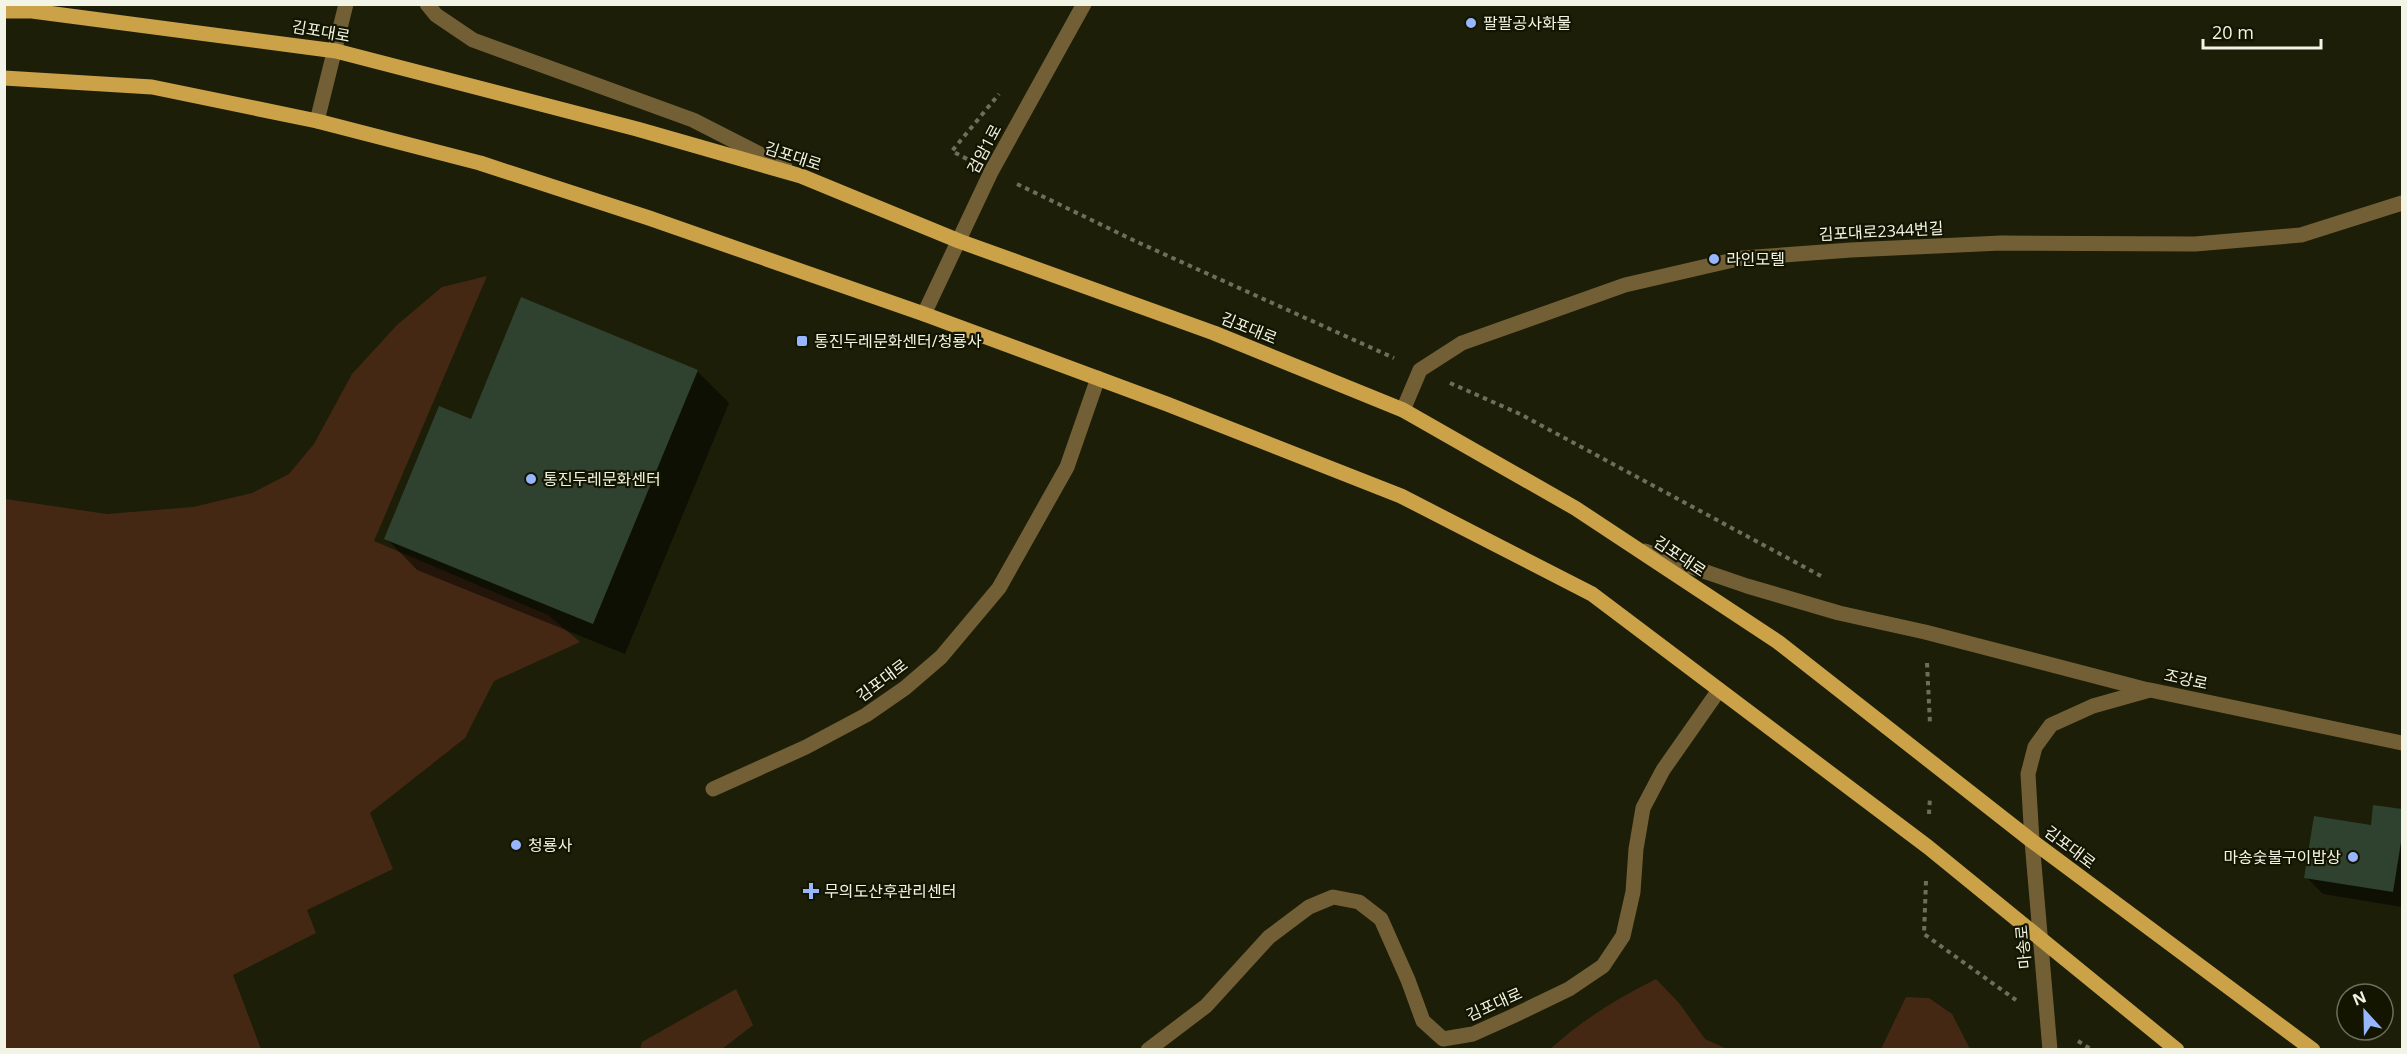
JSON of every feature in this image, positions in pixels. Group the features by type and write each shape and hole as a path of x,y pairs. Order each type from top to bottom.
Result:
{"main road":[{"name":"김포대로","path":"4,11 43,12 336,51 637,129 801,176 959,241 1214,333 1403,410 1575,508 1778,642 2032,841 2313,1050"},
{"path":"4,78 152,87 317,121 480,163 649,218 924,314 1098,378 1401,496 1592,594 1928,847 2177,1050"}],"street":[{"path":"317,121 346,4"},
{"path":"427,4 435,15 473,40 693,120 801,176"},
{"name":"검암1로","path":"924,314 991,172 1084,4"},
{"name":"김포대로2344번길","path":"1403,410 1420,370 1462,344 1625,285 1742,258 2001,243 2194,244 2301,235 2403,203"},
{"name":"김포대로","path":"713,789 806,747 866,715 905,688 941,657 999,588 1067,467 1098,378"},
{"path":"1635,548 1746,586 1827,609 2151,690"},
{"name":"김포대로","path":"1149,1050 1206,1006 1269,937 1309,907 1333,897 1359,902 1381,919 1423,1021 1443,1039 1473,1034 1569,989 1603,966 1623,936 1633,892 1636,849 1643,808 1663,770 1719,690"},
{"name":"조강로","path":"2032,841 2028,774 2035,747 2051,725 2093,706 2151,690 2403,743"},
{"name":"마송로","path":"2032,841 2050,1050"}],"shaded area":[{"path":"487,276 374,541 548,615 580,642 494,681 465,738 370,813 393,869 307,910 316,933 233,975 261,1049 5,1049 5,499 107,514 193,507 252,493 289,474 314,444 352,374 397,325 442,287"},
{"path":"1656,979 1679,1003 1705,1039 1727,1049 1550,1049 1601,1010"},
{"path":"736,989 753,1025 722,1049 640,1049 642,1042"},
{"path":"1906,997 1929,998 1952,1014 1970,1049 1881,1049"}],"building":[{"name":"통진두레문화센터","path":"521,297 698,370 593,624 384,539 439,406 471,419"},
{"name":"마송숯불구이밥상","path":"2373,805 2402,809 2402,836 2393,892 2304,878 2314,816 2371,825"}],"place":[{"name":"팔팔공사화물","path":"1471,23"},
{"name":"라인모텔","path":"1714,259"},
{"name":"통진두레문화센터/청룡사","path":"802,341"},
{"name":"통진두레문화센터","path":"531,479"},
{"name":"청룡사","path":"516,845"},
{"name":"마송숯불구이밥상","path":"2353,857"},
{"name":"무의도산후관리센터","path":"811,891"}]}
